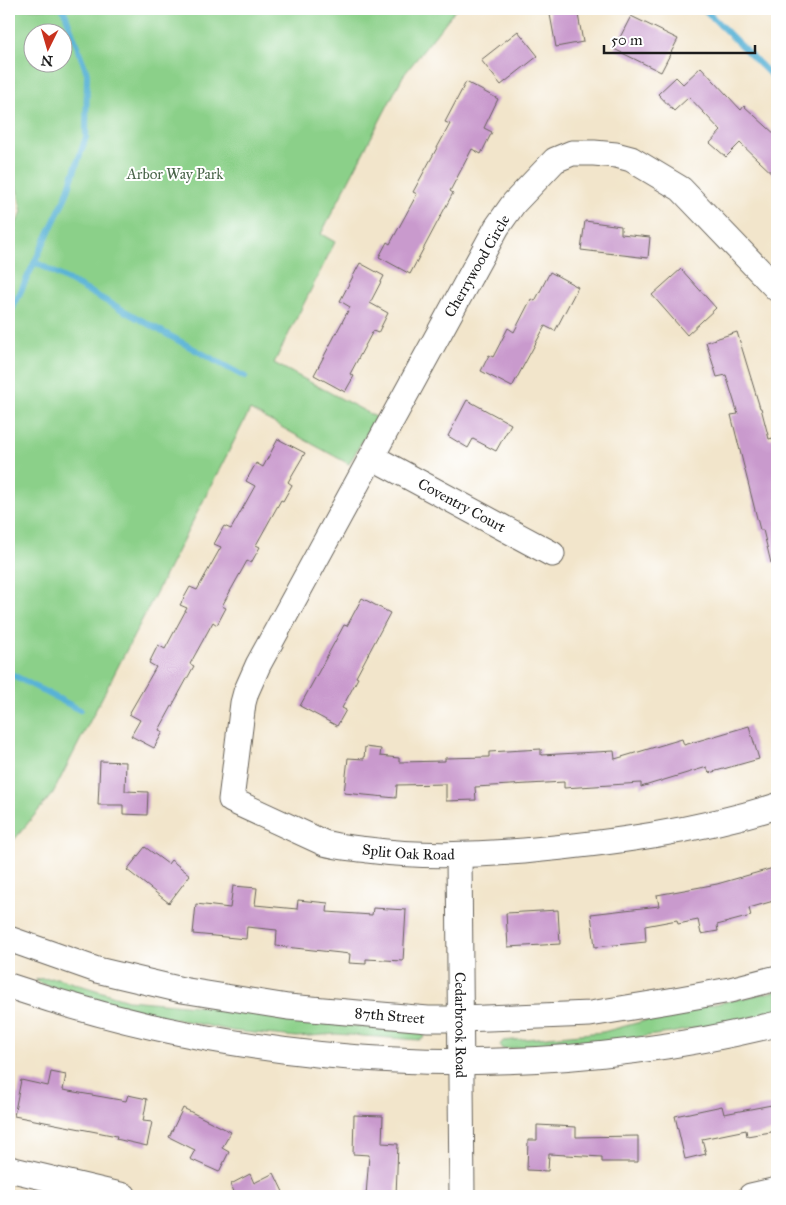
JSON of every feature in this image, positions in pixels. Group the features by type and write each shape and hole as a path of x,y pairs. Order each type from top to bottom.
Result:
{"street":[{"name":"Cherrywood Circle","path":"281,624 497,228 514,203 555,160 572,153 594,153 631,158 681,189 777,289"},
{"name":"Coventry Court","path":"372,457 552,554"},
{"name":"Split Oak Road","path":"281,624 258,665 246,692 231,800 324,842 335,846 398,854 459,855 595,845 679,832 744,817 777,806"},
{"name":"Cedarbrook Road","path":"459,855 462,1196"},
{"name":"87th Street","path":"9,940 97,970 182,990 288,1007 428,1019 590,1014 669,1002 730,990 777,978"},
{"path":"9,986 97,1014 179,1033 284,1050 383,1059 461,1063 586,1056 648,1049 726,1036 777,1024"},
{"path":"9,1170 124,1196"},
{"path":"751,1196 777,1190"}],"green space":[{"name":"Arbor Way Park","path":"9,9 456,9 403,76 321,234 335,242 274,363 376,417 349,464 250,410 53,793 9,846 9,237 22,212 9,151"},
{"path":"57,978 128,1000 218,1008 330,1024 421,1031 425,1033 424,1038 419,1040 336,1034 297,1037 233,1031 127,1009 37,982 36,979"},
{"path":"777,991 777,1012 670,1033 595,1043 502,1049 500,1045 503,1041 603,1032 681,1011"}],"building":[{"path":"549,9 577,9 583,42 556,47"},
{"path":"631,16 678,39 661,72 614,49"},
{"path":"518,31 538,56 501,85 481,60"},
{"path":"701,67 741,110 744,106 777,136 777,178 740,143 726,157 710,143 721,131 689,97 674,111 658,94 676,77 683,84"},
{"path":"466,82 498,99 484,128 492,132 481,154 472,149 450,191 453,193 410,274 379,257 387,242 390,244 417,194 413,192 450,124 445,122"},
{"path":"585,221 621,226 621,234 650,237 648,258 581,250"},
{"path":"360,263 384,276 370,303 388,313 378,333 373,331 350,374 354,376 345,392 314,375 350,307 340,301"},
{"path":"681,269 716,308 687,335 652,295"},
{"path":"550,272 578,287 555,331 545,326 512,387 481,371 489,355 493,357 508,328 514,332 531,299 535,301"},
{"path":"737,332 769,439 773,438 777,456 777,562 771,563 763,530 760,530 731,415 738,414 726,375 717,377 706,342"},
{"path":"467,400 511,424 496,451 473,439 468,448 448,436"},
{"path":"278,439 305,453 288,482 292,485 283,501 281,500 256,545 260,547 251,563 247,561 222,606 226,608 217,625 213,622 190,664 194,666 159,730 163,732 154,748 131,736 140,720 129,714 156,667 149,663 158,645 165,649 187,608 180,605 190,587 197,590 221,547 214,544 224,526 231,529 255,486 246,481 256,463 263,467"},
{"path":"362,598 390,613 356,677 358,678 342,708 346,710 337,726 300,706 344,625 347,626"},
{"path":"749,726 759,759 709,773 707,767 641,787 641,783 564,788 564,782 475,787 476,800 446,801 446,784 397,785 396,798 344,793 348,758 364,759 365,747 381,749 380,756 399,758 399,762 445,761 445,758 489,757 489,752 541,749 541,755 614,751 615,759 682,739 684,745"},
{"path":"100,761 126,762 125,791 148,792 147,815 123,814 123,805 98,805"},
{"path":"145,847 168,864 171,860 190,875 169,903 127,870"},
{"path":"777,867 777,900 749,908 751,916 717,925 718,931 701,934 698,920 678,924 677,920 645,926 646,942 595,947 591,914 659,906 657,895 717,884"},
{"path":"233,886 257,888 255,905 297,909 298,900 328,903 327,912 372,915 373,908 406,910 403,961 366,959 366,964 349,963 350,954 276,946 277,930 247,927 246,939 193,934 196,904 230,908"},
{"path":"558,910 560,944 508,947 506,913"},
{"path":"51,1072 66,1075 63,1090 126,1101 128,1095 147,1099 143,1121 152,1122 147,1146 116,1139 117,1136 14,1116 21,1080 48,1086"},
{"path":"777,1104 777,1131 747,1136 746,1130 702,1139 706,1154 685,1159 675,1116 722,1106 724,1114"},
{"path":"183,1108 231,1132 222,1148 229,1152 219,1172 190,1159 195,1150 169,1137"},
{"path":"354,1115 383,1116 382,1143 398,1144 396,1196 366,1196 369,1155 353,1154"},
{"path":"537,1125 576,1127 576,1137 638,1136 638,1162 602,1162 602,1157 549,1154 548,1171 527,1170 528,1140 537,1140"},
{"path":"274,1173 285,1196 225,1196 234,1192 231,1184 250,1174 254,1183"}],"waterway":[{"path":"9,316 66,196 86,137 87,73 62,9"},
{"path":"704,9 777,81"},
{"path":"35,262 245,377"},
{"path":"9,673 80,710"}]}
